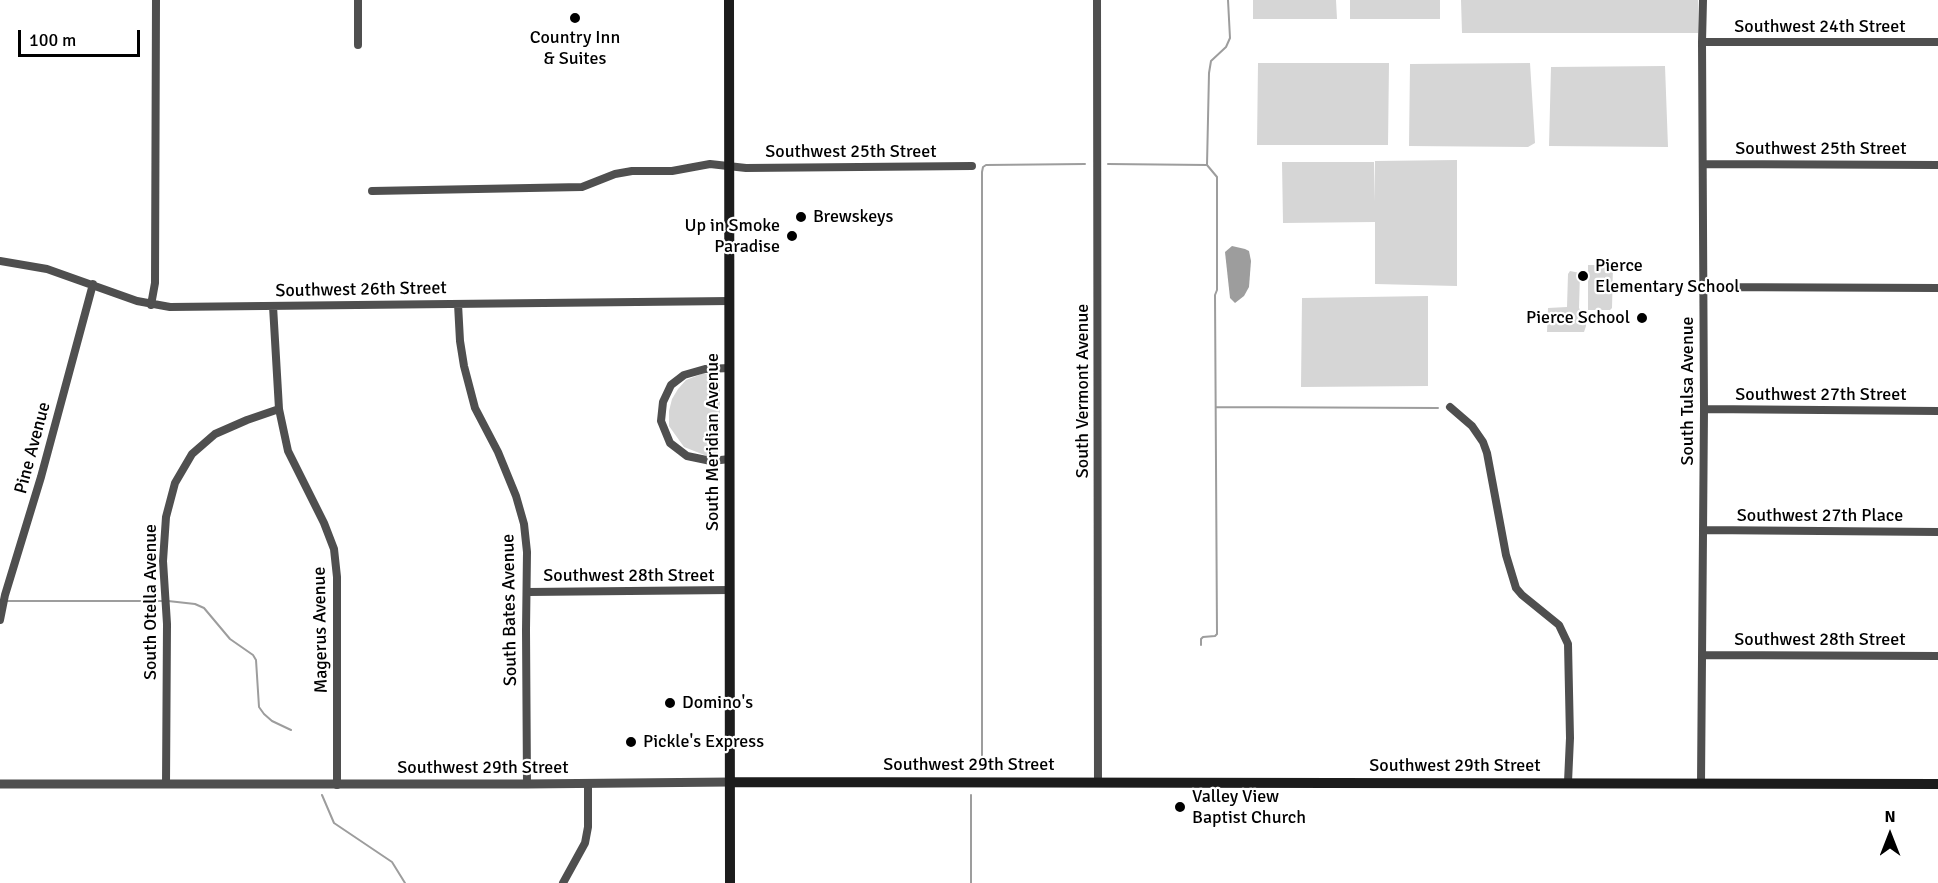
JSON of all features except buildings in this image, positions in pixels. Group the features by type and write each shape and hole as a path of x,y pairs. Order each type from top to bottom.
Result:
{"main road":[{"name":"South Meridian Avenue","path":"729,0 730,883"},
{"name":"Southwest 29th Street","path":"730,782 1938,784"}],"street":[{"path":"151,305 155,283 156,0"},
{"path":"358,0 358,45"},
{"name":"South Vermont Avenue","path":"1097,0 1098,782"},
{"name":"South Tulsa Avenue","path":"1701,783 1704,409 1703,0"},
{"name":"Southwest 24th Street","path":"1702,42 1938,42"},
{"name":"Southwest 25th Street","path":"372,191 582,188 615,174 632,171 672,171 710,164 746,168 972,166"},
{"name":"Southwest 25th Street","path":"1704,164 1938,165"},
{"name":"Southwest 26th Street","path":"0,261 46,269 151,305 170,307 730,301"},
{"name":"Pine Avenue","path":"0,620 5,595 41,477 93,284"},
{"path":"1704,287 1938,288"},
{"name":"South Bates Avenue","path":"458,304 464,366 475,408 498,452 516,495 524,524 528,592 526,784"},
{"name":"Magerus Avenue","path":"273,306 279,409 288,451 324,523 334,549 337,577 337,784"},
{"path":"730,368 705,369 684,375 671,385 663,402 661,421 670,443 687,456 711,460 730,459"},
{"path":"1450,407 1461,411 1483,442 1487,453 1505,553 1513,582 1522,595 1559,625 1568,644 1568,782"},
{"name":"South Otella Avenue","path":"166,784 163,561 166,517 175,483 192,454 215,434 279,409"},
{"name":"Southwest 27th Street","path":"1704,409 1938,411"},
{"name":"Southwest 27th Place","path":"1703,530 1938,532"},
{"name":"Southwest 28th Street","path":"528,592 730,590"},
{"name":"Southwest 28th Street","path":"1703,655 1938,656"},
{"name":"Southwest 29th Street","path":"0,784 730,782"},
{"path":"562,883 585,843 588,827 588,784"}],"shaded area":[{"path":"1253,0 1336,0 1337,19 1253,19"},
{"path":"1350,0 1440,0 1440,19 1350,19"},
{"path":"1461,0 1698,0 1698,33 1462,33"},
{"path":"1258,63 1389,63 1388,145 1257,145"},
{"path":"1530,63 1535,143 1528,147 1409,146 1410,64"},
{"path":"1665,66 1668,147 1549,146 1551,67"},
{"path":"1457,160 1457,286 1375,284 1375,222 1283,223 1282,162 1374,162 1375,202 1375,161"},
{"path":"1232,246 1249,251 1251,261 1249,287 1244,296 1235,303 1230,298 1225,252"},
{"path":"1588,265 1613,265 1612,308 1610,310 1588,310"},
{"path":"1570,271 1580,273 1579,308 1586,320 1584,332 1547,332 1548,308 1567,307"},
{"path":"1428,296 1428,386 1301,387 1302,298"},
{"path":"704,373 717,377 720,384 720,446 718,452 707,456 684,447 669,426 669,411 678,389 686,380"}],"waterway":[{"path":"1201,645 1203,637 1217,634 1215,295 1217,290 1217,177 1207,165 1209,73 1211,61 1226,47 1230,38 1228,0"},
{"path":"982,769 982,172 986,165 1085,164"},
{"path":"1108,164 1207,165"},
{"path":"1216,407 1438,408"},
{"path":"6,601 163,601"},
{"path":"168,601 195,604 204,608 230,639 253,655 256,660 259,707 272,721 291,730"},
{"path":"322,795 334,823 392,862 405,883"},
{"path":"971,795 971,883"}],"place":[{"name":"Country Inn & Suites","path":"575,18"},
{"name":"Brewskeys","path":"801,217"},
{"name":"Up in Smoke Paradise","path":"792,236"},
{"name":"Pierce Elementary School","path":"1583,276"},
{"name":"Pierce School","path":"1642,318"},
{"name":"Domino's","path":"670,703"},
{"name":"Pickle's Express","path":"631,742"},
{"name":"Valley View Baptist Church","path":"1180,807"}]}
